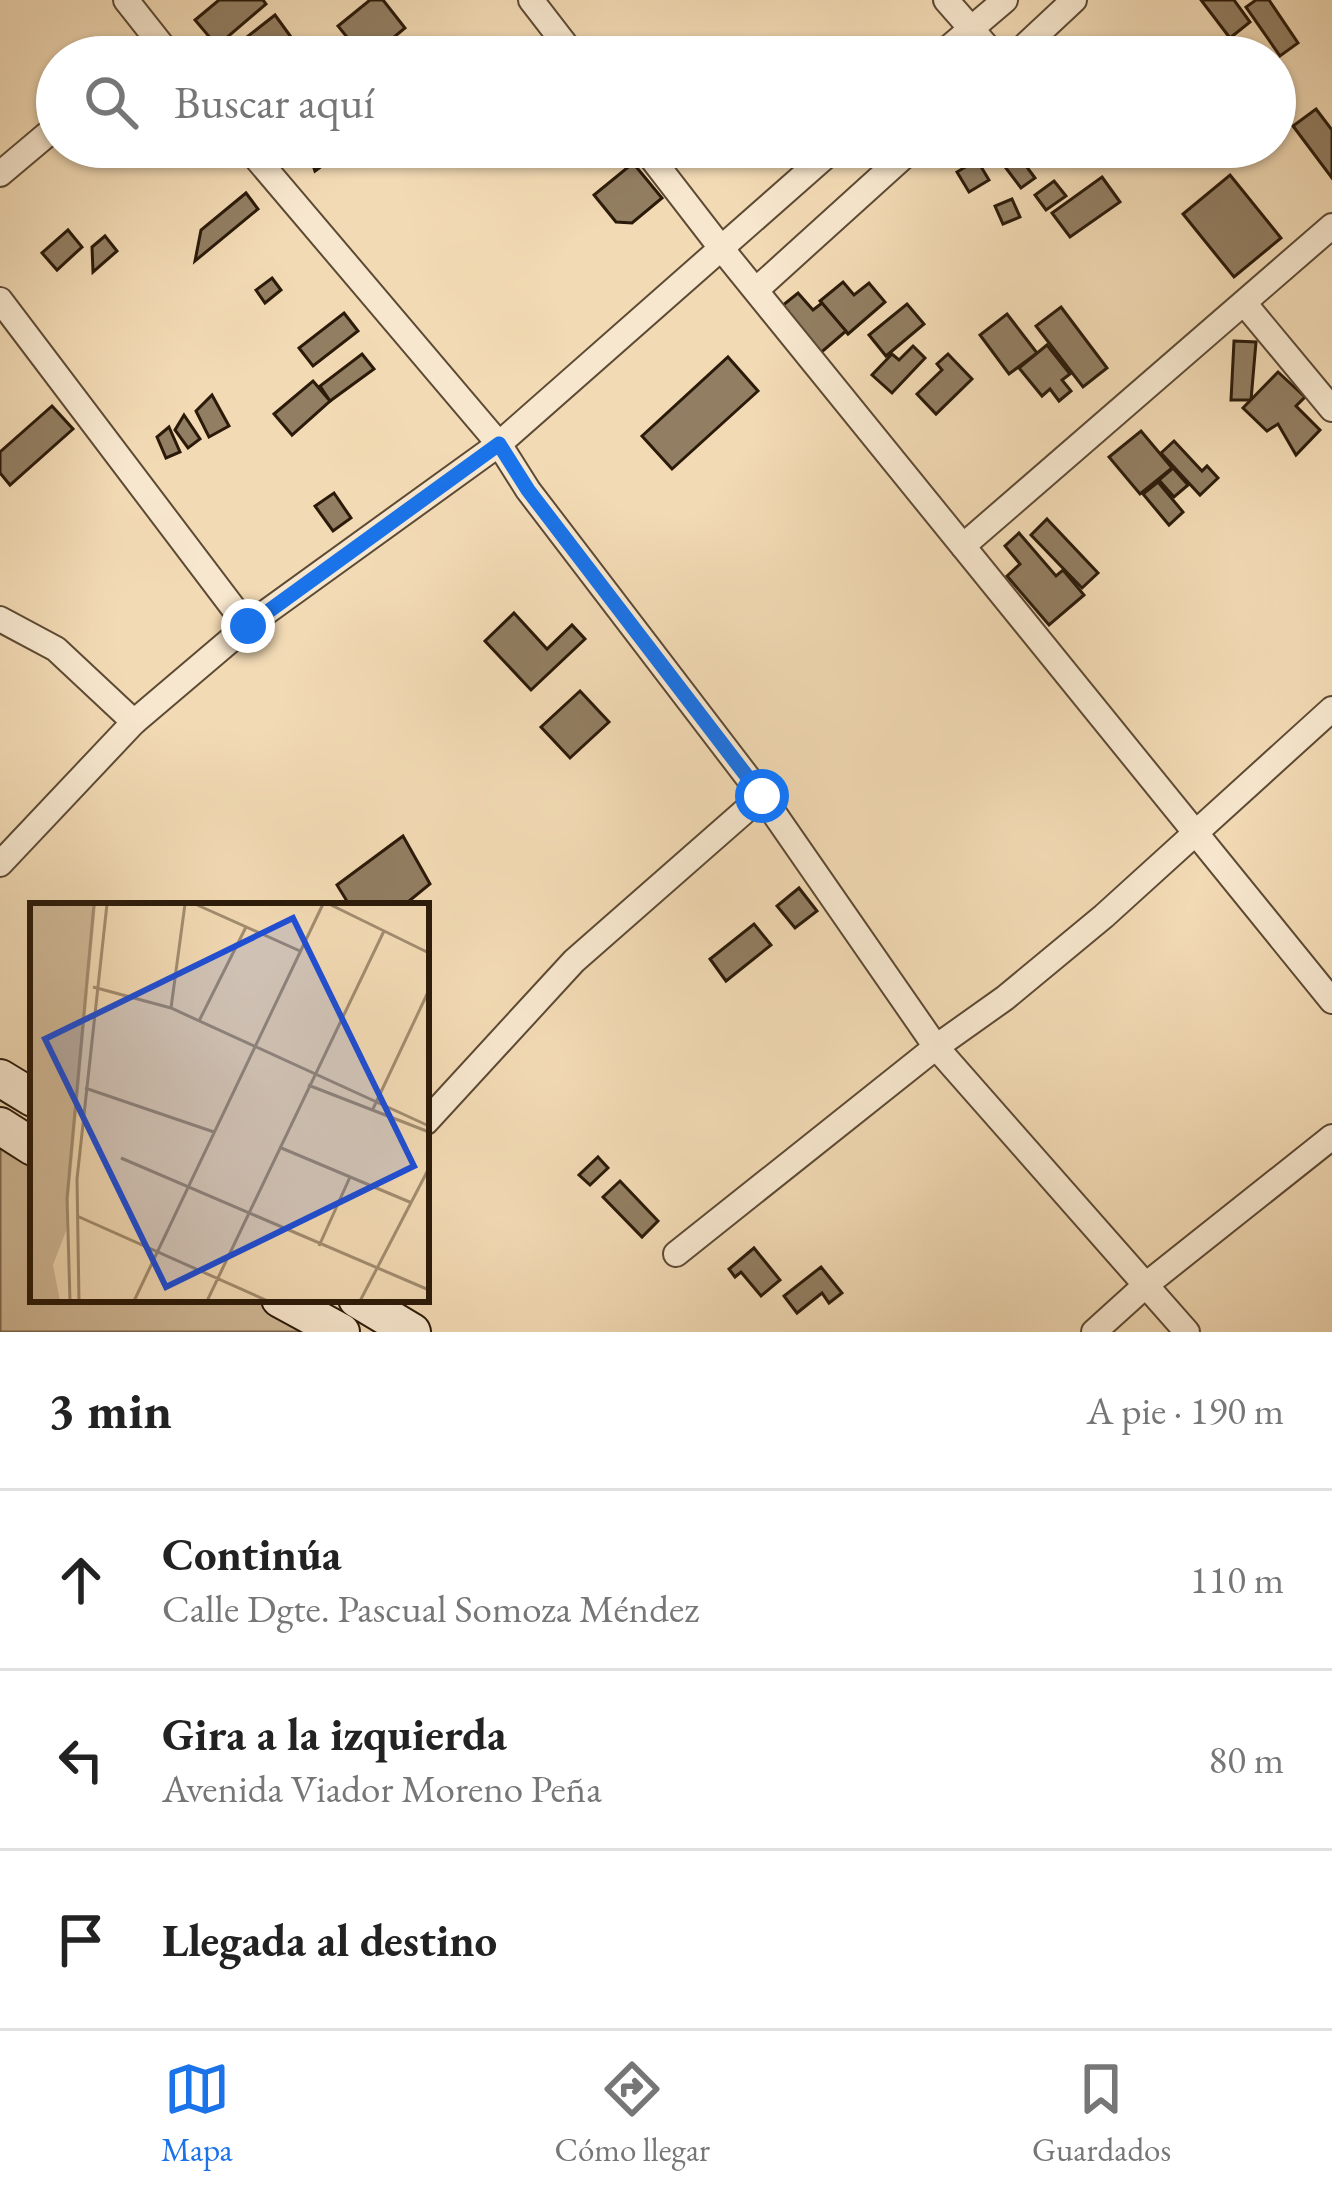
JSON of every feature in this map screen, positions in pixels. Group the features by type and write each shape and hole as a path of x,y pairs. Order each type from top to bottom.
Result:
{"main road":[{"path":"0,1078 30,1096"},
{"path":"0,1126 30,1145"},
{"path":"286,1302 341,1332"},
{"path":"362,1302 412,1332"}],"street":[{"path":"126,0 147,36"},
{"path":"531,0 558,36"},
{"path":"946,0 976,36"},
{"path":"962,36 1005,0"},
{"path":"1035,36 1074,0"},
{"path":"0,174 36,144"},
{"path":"265,168 499,444 528,490 762,796 936,1047 1187,1332"},
{"path":"660,168 1332,1001"},
{"path":"0,864 134,722 248,626 499,444 812,168"},
{"path":"756,290 891,168"},
{"path":"963,546 1332,226"},
{"path":"0,300 248,626"},
{"path":"1244,303 1332,409"},
{"path":"0,619 56,649 134,722"},
{"path":"676,1254 936,1047 1005,998 1332,709"},
{"path":"429,1119 574,961 762,796"},
{"path":"1094,1332 1332,1137"}],"shaded area":[{"path":"0,1118 30,1137 30,1302 288,1302 334,1332 0,1332"}],"building":[{"path":"219,0 263,0 266,4 229,36 209,36 195,20"},
{"path":"370,0 383,0 405,28 395,36 346,36 338,26"},
{"path":"1201,0 1234,0 1250,22 1228,36"},
{"path":"1256,0 1269,0 1293,36 1266,36 1246,7"},
{"path":"275,15 290,36 248,36"},
{"path":"1316,109 1332,130 1332,178 1296,130 1296,124"},
{"path":"627,168 637,168 662,198 632,223 616,222 594,195"},
{"path":"982,168 989,180 969,192 957,172"},
{"path":"1006,168 1028,168 1035,178 1021,188"},
{"path":"1230,175 1281,238 1234,277 1183,214"},
{"path":"1102,177 1120,202 1070,237 1052,213"},
{"path":"1054,181 1066,196 1046,210 1035,195"},
{"path":"246,193 258,209 195,261 201,230"},
{"path":"1012,199 1020,217 1003,224 995,206"},
{"path":"68,230 82,247 57,270 42,253"},
{"path":"105,236 117,251 93,272 92,247"},
{"path":"272,278 281,290 265,303 256,290"},
{"path":"843,282 854,295 869,283 885,302 848,334 820,301"},
{"path":"798,293 813,310 822,303 846,331 817,356 777,310"},
{"path":"907,304 924,324 886,356 869,335"},
{"path":"1061,307 1107,368 1083,387 1036,326"},
{"path":"344,313 358,331 313,366 299,348"},
{"path":"1007,314 1037,353 1009,374 980,335"},
{"path":"1234,341 1256,342 1251,400 1231,400"},
{"path":"1047,345 1070,374 1062,380 1071,391 1059,401 1050,389 1042,396 1019,368"},
{"path":"913,346 925,358 892,393 872,375 892,354 899,360"},
{"path":"362,354 374,369 330,401 320,386"},
{"path":"948,354 972,379 936,414 917,394 942,370 937,364"},
{"path":"728,357 758,391 672,469 642,436"},
{"path":"1278,372 1305,397 1296,406 1320,430 1296,455 1278,424 1267,431 1243,408"},
{"path":"313,381 330,401 292,435 274,414"},
{"path":"212,395 229,426 209,437 196,411"},
{"path":"52,406 73,429 10,485 0,473 0,452"},
{"path":"184,415 200,439 188,448 175,430"},
{"path":"169,427 180,452 166,458 157,437"},
{"path":"1141,431 1172,468 1140,494 1109,457"},
{"path":"1174,441 1202,471 1207,466 1218,478 1200,495 1161,453"},
{"path":"1173,468 1188,485 1174,497 1159,480"},
{"path":"1158,482 1183,512 1169,525 1143,494"},
{"path":"334,493 351,518 333,531 315,506"},
{"path":"1047,519 1098,573 1082,588 1031,535"},
{"path":"1019,533 1056,576 1063,570 1084,595 1049,625 1007,576 1020,564 1005,546"},
{"path":"514,613 547,649 572,625 585,639 531,690 485,641"},
{"path":"580,691 609,722 570,758 541,727"},
{"path":"403,836 430,884 407,903 348,903 337,885"},
{"path":"799,888 817,911 795,928 777,906"},
{"path":"754,924 771,945 726,981 710,959"},
{"path":"598,1157 608,1168 590,1185 579,1175"},
{"path":"620,1181 658,1221 642,1237 603,1197"},
{"path":"754,1248 780,1280 761,1296 741,1272 735,1277 729,1269"},
{"path":"821,1267 842,1293 829,1303 822,1293 797,1313 784,1296"}],"route":[{"path":"248,626 499,444 528,490 762,796"}]}
